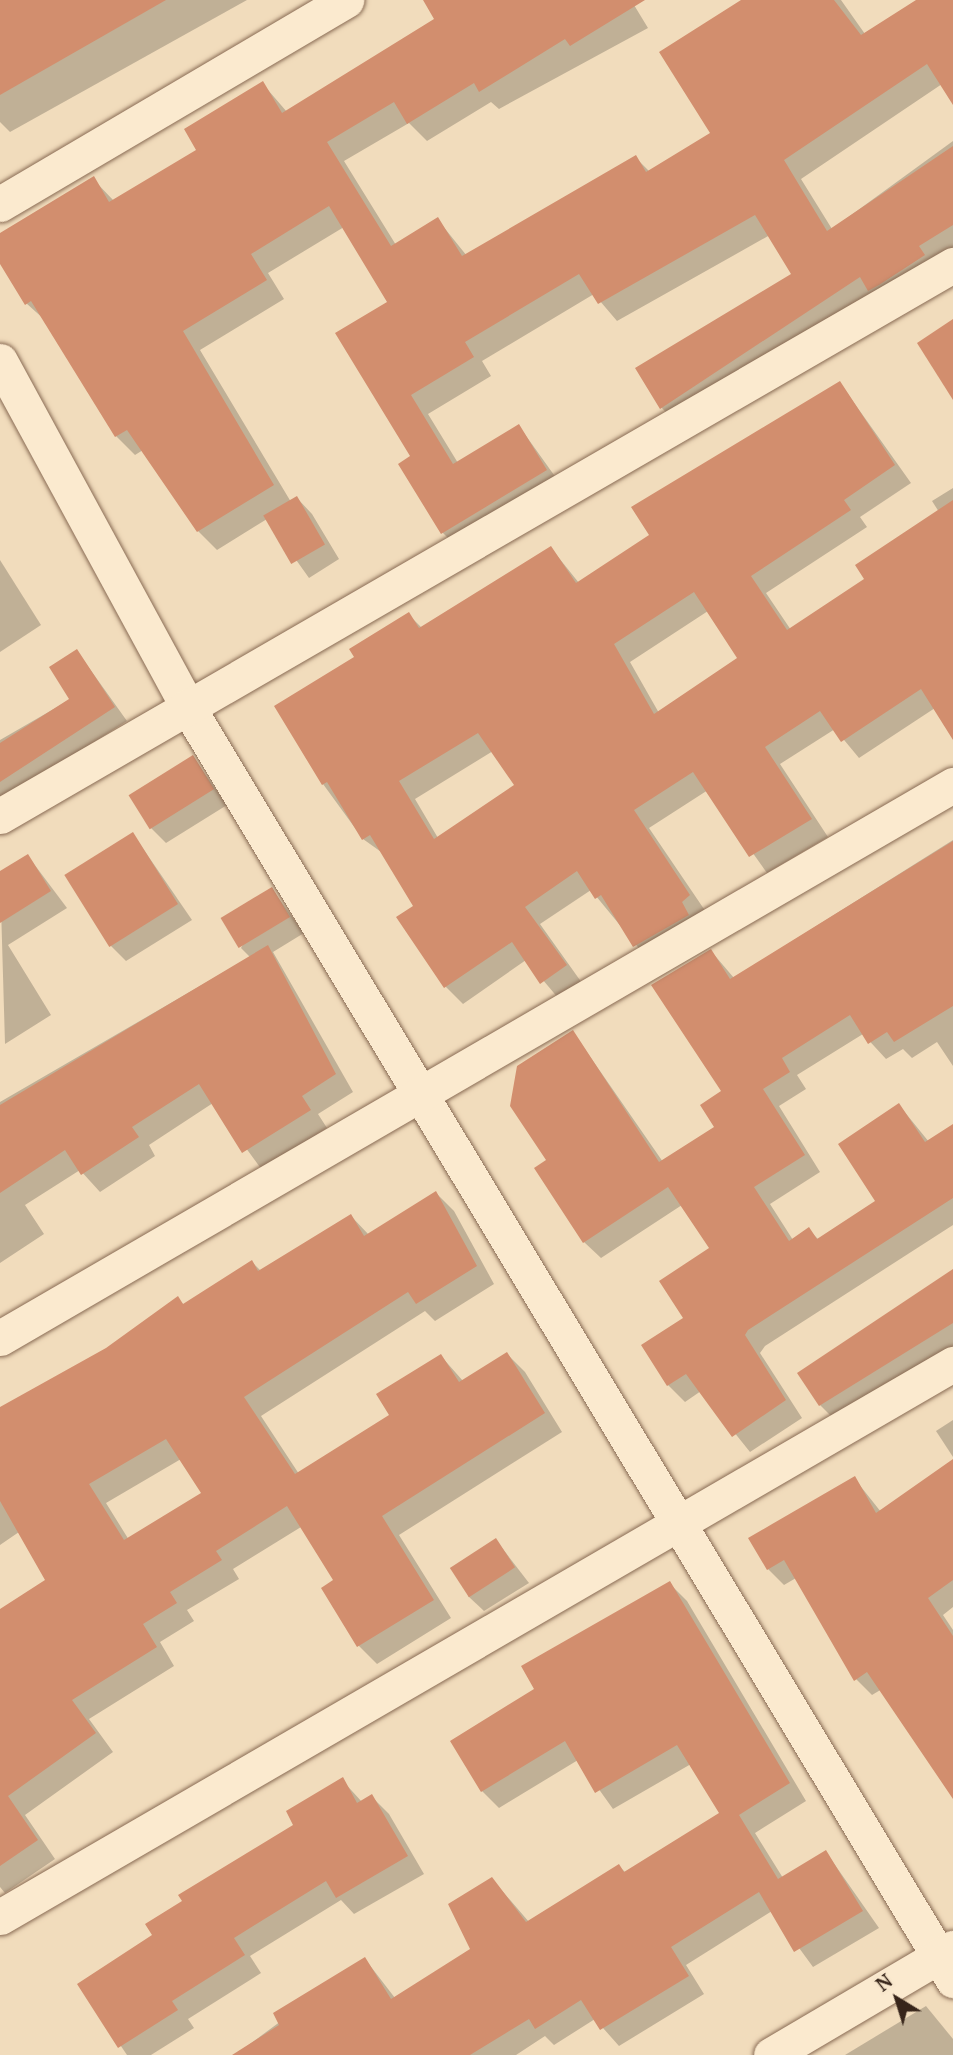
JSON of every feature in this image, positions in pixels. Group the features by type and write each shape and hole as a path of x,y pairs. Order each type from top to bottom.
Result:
{"street":[{"path":"0,204 346,0"},
{"path":"0,816 953,265"},
{"path":"0,361 187,706 678,1522 948,1962 771,2055"},
{"path":"0,1338 953,785"},
{"path":"0,1917 953,1364"}],"building":[{"path":"0,0 166,0 0,95"},
{"path":"423,0 645,0 570,46 565,39 479,92 474,83 407,124 394,102 327,142 391,246 438,217 462,256 636,155 646,172 710,133 659,52 741,0 834,0 861,35 916,0 953,0 953,105 927,64 784,160 827,231 953,146 953,225 919,246 925,255 879,285 868,291 860,277 660,409 635,368 791,274 755,215 598,304 579,274 465,342 474,357 411,395 453,464 519,424 547,470 441,534 398,464 410,456 335,333 387,302 329,206 251,254 267,280 183,331 274,485 197,532 127,430 115,437 31,301 25,305 0,264 0,233 94,176 109,202 196,150 184,129 263,81 282,113 434,19"},
{"path":"953,319 953,400 917,343"},
{"path":"840,381 895,465 844,500 851,510 751,576 787,630 864,579 855,565 953,500 953,740 921,689 841,742 820,711 765,747 812,819 749,857 693,772 634,810 690,895 682,902 689,915 633,947 601,895 595,899 577,871 525,907 567,965 540,984 512,942 444,988 396,917 413,906 370,835 362,840 327,782 322,785 274,706 354,657 349,649 409,612 419,628 551,546 576,583 649,535 631,507","holes":["694,592 737,658 654,714 614,644","478,733 514,785 434,839 399,781"]},
{"path":"297,496 325,544 291,564 263,516"},
{"path":"77,649 115,707 0,782 0,743 69,699 49,667"},
{"path":"193,755 214,789 150,829 129,795"},
{"path":"133,832 178,904 109,947 64,875"},
{"path":"953,841 953,1006 894,1042 887,1032 868,1044 850,1015 782,1058 790,1072 763,1089 805,1155 754,1187 789,1241 809,1227 817,1239 875,1201 838,1144 899,1103 925,1142 953,1124 953,1198 748,1330 745,1335 786,1400 732,1437 686,1374 667,1386 641,1345 683,1318 659,1281 709,1248 668,1187 583,1243 534,1168 546,1160 510,1106 517,1066 573,1030 659,1162 714,1127 700,1105 721,1091 651,985 711,949 730,979"},
{"path":"28,854 51,891 0,923 0,871"},
{"path":"272,887 290,917 239,948 221,918"},
{"path":"268,945 336,1074 302,1096 311,1110 242,1153 199,1084 132,1127 139,1137 81,1175 65,1150 0,1193 0,1105"},
{"path":"436,1191 477,1266 416,1304 408,1292 244,1397 295,1474 389,1415 376,1394 441,1354 459,1382 507,1352 545,1413 382,1516 434,1600 357,1647 321,1588 333,1580 287,1506 216,1551 222,1560 170,1592 177,1603 143,1624 157,1647 72,1700 96,1733 8,1796 38,1840 0,1866 0,1609 45,1580 0,1501 0,1407 106,1348 178,1296 183,1304 252,1260 258,1271 351,1214 364,1236","holes":["166,1439 201,1493 124,1540 89,1484"]},
{"path":"953,1269 953,1323 819,1406 797,1373"},
{"path":"953,1459 953,1580 928,1598 953,1636 953,1799 867,1672 854,1681 784,1560 767,1570 748,1538 855,1476 876,1513"},
{"path":"496,1538 515,1567 469,1597 450,1568"},
{"path":"670,1581 790,1783 739,1815 778,1879 826,1850 863,1911 794,1952 759,1892 671,1947 689,1976 600,2030 581,2000 535,2029 529,2019 470,2055 232,2055 279,2025 273,2013 365,1957 391,1999 470,1949 448,1904 492,1877 526,1922 619,1864 624,1872 719,1813 677,1745 595,1793 565,1741 481,1792 450,1741 534,1689 521,1666"},
{"path":"343,1777 357,1803 372,1794 408,1856 336,1898 326,1881 234,1938 245,1955 172,2001 178,2010 118,2048 77,1984 152,1935 145,1924 182,1901 178,1895 293,1825 286,1811"}]}
